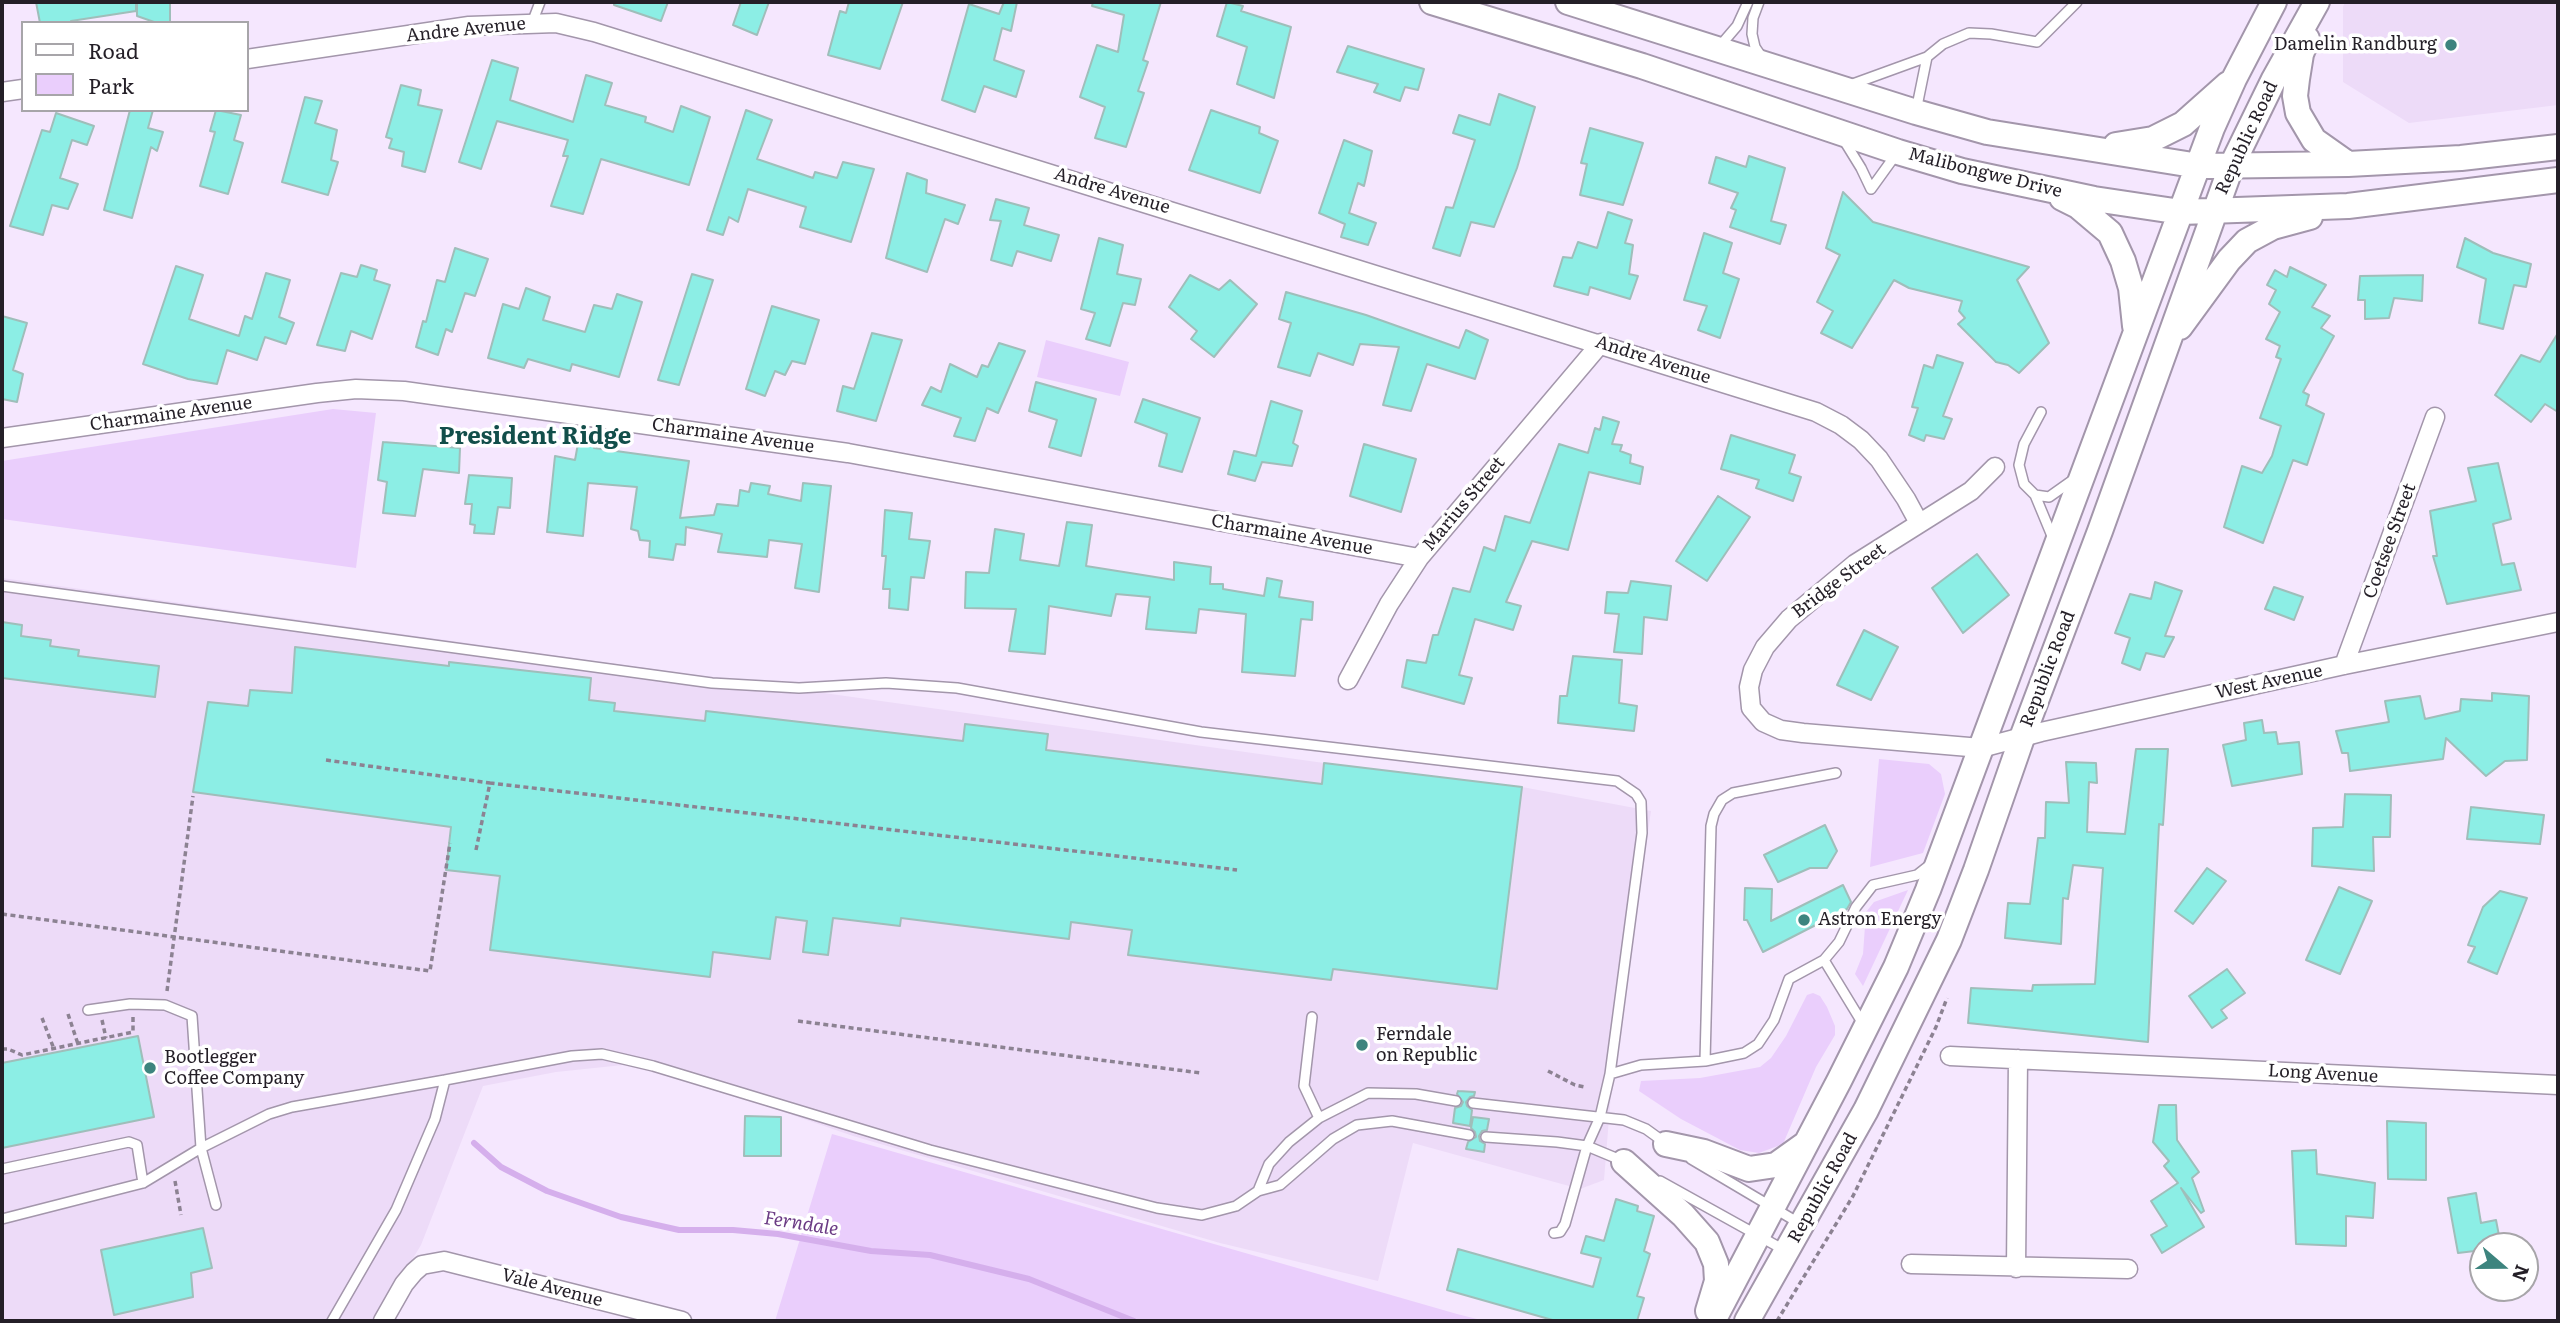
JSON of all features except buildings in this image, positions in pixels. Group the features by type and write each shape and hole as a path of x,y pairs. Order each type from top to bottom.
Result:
{"main road":[{"name":"Malibongwe Drive","path":"1432,2 1460,6 1898,152 1962,170 2043,189 2181,212 2348,206 2558,180"},
{"path":"1568,2 1916,112 1987,131 2199,166 2348,164 2461,158 2558,147"},
{"name":"Republic Road","path":"1713,1321 1774,1209 1896,967 1950,838 2212,128 2274,2"},
{"path":"2319,2 2301,54 2295,96 2298,113 2314,140 2348,164"},
{"name":"Republic Road","path":"1747,1321 1866,1111 1949,940 2231,167 2274,79 2319,2"},
{"path":"2079,148 2153,139 2183,124 2234,79"},
{"path":"2043,189 2078,206 2110,233 2128,279 2136,332"},
{"path":"2168,342 2229,260 2247,241 2273,227 2348,206"},
{"path":"1665,1144 1704,1152 1742,1167 1757,1168 1776,1166 1807,1142"},
{"path":"1624,1161 1683,1214 1707,1242 1716,1264 1717,1281 1704,1321"}],"street":[{"name":"Andre Avenue","path":"248,59 469,26 532,23 572,26 594,32 1816,412 1841,425 1861,440 1879,459 1919,523"},
{"path":"2,92 21,89"},
{"name":"Marius Street","path":"1348,680 1388,604 1419,558 1601,343"},
{"name":"Charmaine Avenue","path":"2,438 317,393 356,389 404,391 848,453 1419,558"},
{"name":"Coetsee Street","path":"2344,665 2435,417"},
{"name":"Bridge Street","path":"1981,748 1780,730 1763,722 1751,708 1749,687 1765,647 1789,619 1855,564 1971,491 1995,467"},
{"name":"West Avenue","path":"1981,748 2023,735 2344,665 2558,622"},
{"name":"Long Avenue","path":"1950,1056 2558,1085"},
{"path":"2016,1268 2018,1059"},
{"name":"Vale Avenue","path":"383,1321 404,1284 422,1265 444,1261 682,1321"},
{"path":"1911,1264 2129,1269"}],"lane":[{"path":"532,23 540,2"},
{"path":"1718,49 1737,26 1748,2"},
{"path":"1759,2 1752,34 1755,47 1766,63"},
{"path":"1842,88 1927,58 1943,44 1969,33 2037,42 2077,2"},
{"path":"1916,112 1927,58"},
{"path":"1838,132 1871,189 1898,152"},
{"path":"2041,412 2024,444 2019,465 2024,484 2035,495 2050,527 2055,551"},
{"path":"2035,495 2049,497 2064,489 2085,470"},
{"path":"2,586 712,682 799,688 886,682 957,688 1201,732 1617,781 1636,794 1641,802 1642,833 1610,1074 1600,1117 1587,1146 1565,1224 1560,1232 1554,1233"},
{"path":"1705,1061 1711,826 1714,814 1722,800 1733,793 1836,774"},
{"path":"1610,1074 1641,1066 1705,1061 1744,1053 1758,1044 1774,1020 1789,979 1824,960 1839,942 1856,907 1873,885 1917,875 1928,867 1950,838"},
{"path":"1824,960 1865,1029"},
{"path":"88,1010 130,1004 165,1005 192,1016 201,1148 216,1205"},
{"path":"1312,1017 1304,1086 1320,1118"},
{"path":"2,1219 143,1183 201,1148 269,1114 292,1107 572,1056 602,1054 653,1066 930,1150 1178,1213 1202,1215 1218,1212 1236,1206 1258,1191 1280,1185 1333,1139 1357,1125 1392,1121 1469,1135"},
{"path":"332,1321 396,1210 435,1119 445,1080"},
{"path":"1258,1191 1276,1154 1307,1126 1368,1093 1416,1094 1456,1101"},
{"path":"1474,1103 1624,1120 1646,1129 1665,1144 1803,1225"},
{"path":"1486,1137 1587,1146 1624,1161 1787,1252"},
{"path":"2,1169 129,1142 136,1145 143,1183"}],"path":[{"path":"326,760 489,783 1237,870"},
{"path":"476,850 489,783"},
{"path":"165,1005 193,796"},
{"path":"2,914 430,971 450,843"},
{"path":"68,1014 78,1044"},
{"path":"2,1049 22,1055 133,1032 132,1016 139,1016"},
{"path":"42,1018 54,1049"},
{"path":"798,1021 1201,1073"},
{"path":"1548,1071 1575,1085 1585,1087"},
{"path":"175,1179 181,1215"}],"shaded area":[{"name":"Damelin Randburg","path":"2345,2 2558,2 2558,105 2409,123 2343,82"},
{"name":"Ferndale on Republic","path":"2,578 1324,763 1522,787 1651,811 1612,1081 1604,1180 1580,1189 1413,1143 1378,1281 1220,1243 853,1136 642,1063 556,1072 483,1086 421,1245 375,1321 2,1321"}],"green space":[{"path":"1046,340 1129,362 1120,396 1037,377"},
{"path":"333,409 376,413 356,568 2,519 2,461"},
{"path":"1879,759 1929,764 1941,774 1945,794 1923,853 1870,867"},
{"path":"1908,890 1863,986 1855,974 1863,954 1866,912 1874,902"},
{"path":"1813,993 1820,996 1827,1007 1835,1026 1835,1035 1816,1067 1783,1144 1759,1153 1740,1150 1681,1119 1639,1091 1641,1081 1700,1078 1760,1067 1771,1058 1786,1036 1807,995"},
{"path":"832,1134 1457,1314 1485,1321 775,1321"}],"waterway":[{"name":"Ferndale","path":"474,1143 501,1167 547,1191 621,1217 679,1230 733,1230 778,1234 871,1251 930,1255 1029,1279 1134,1321"}],"place":[{"name":"Damelin Randburg","path":"2451,45"},
{"name":"Astron Energy","path":"1804,920"},
{"name":"Ferndale on Republic","path":"1362,1045"},
{"name":"Bootlegger Coffee Company","path":"150,1068"}],"district":[{"name":"President Ridge","path":"535,437"}]}
